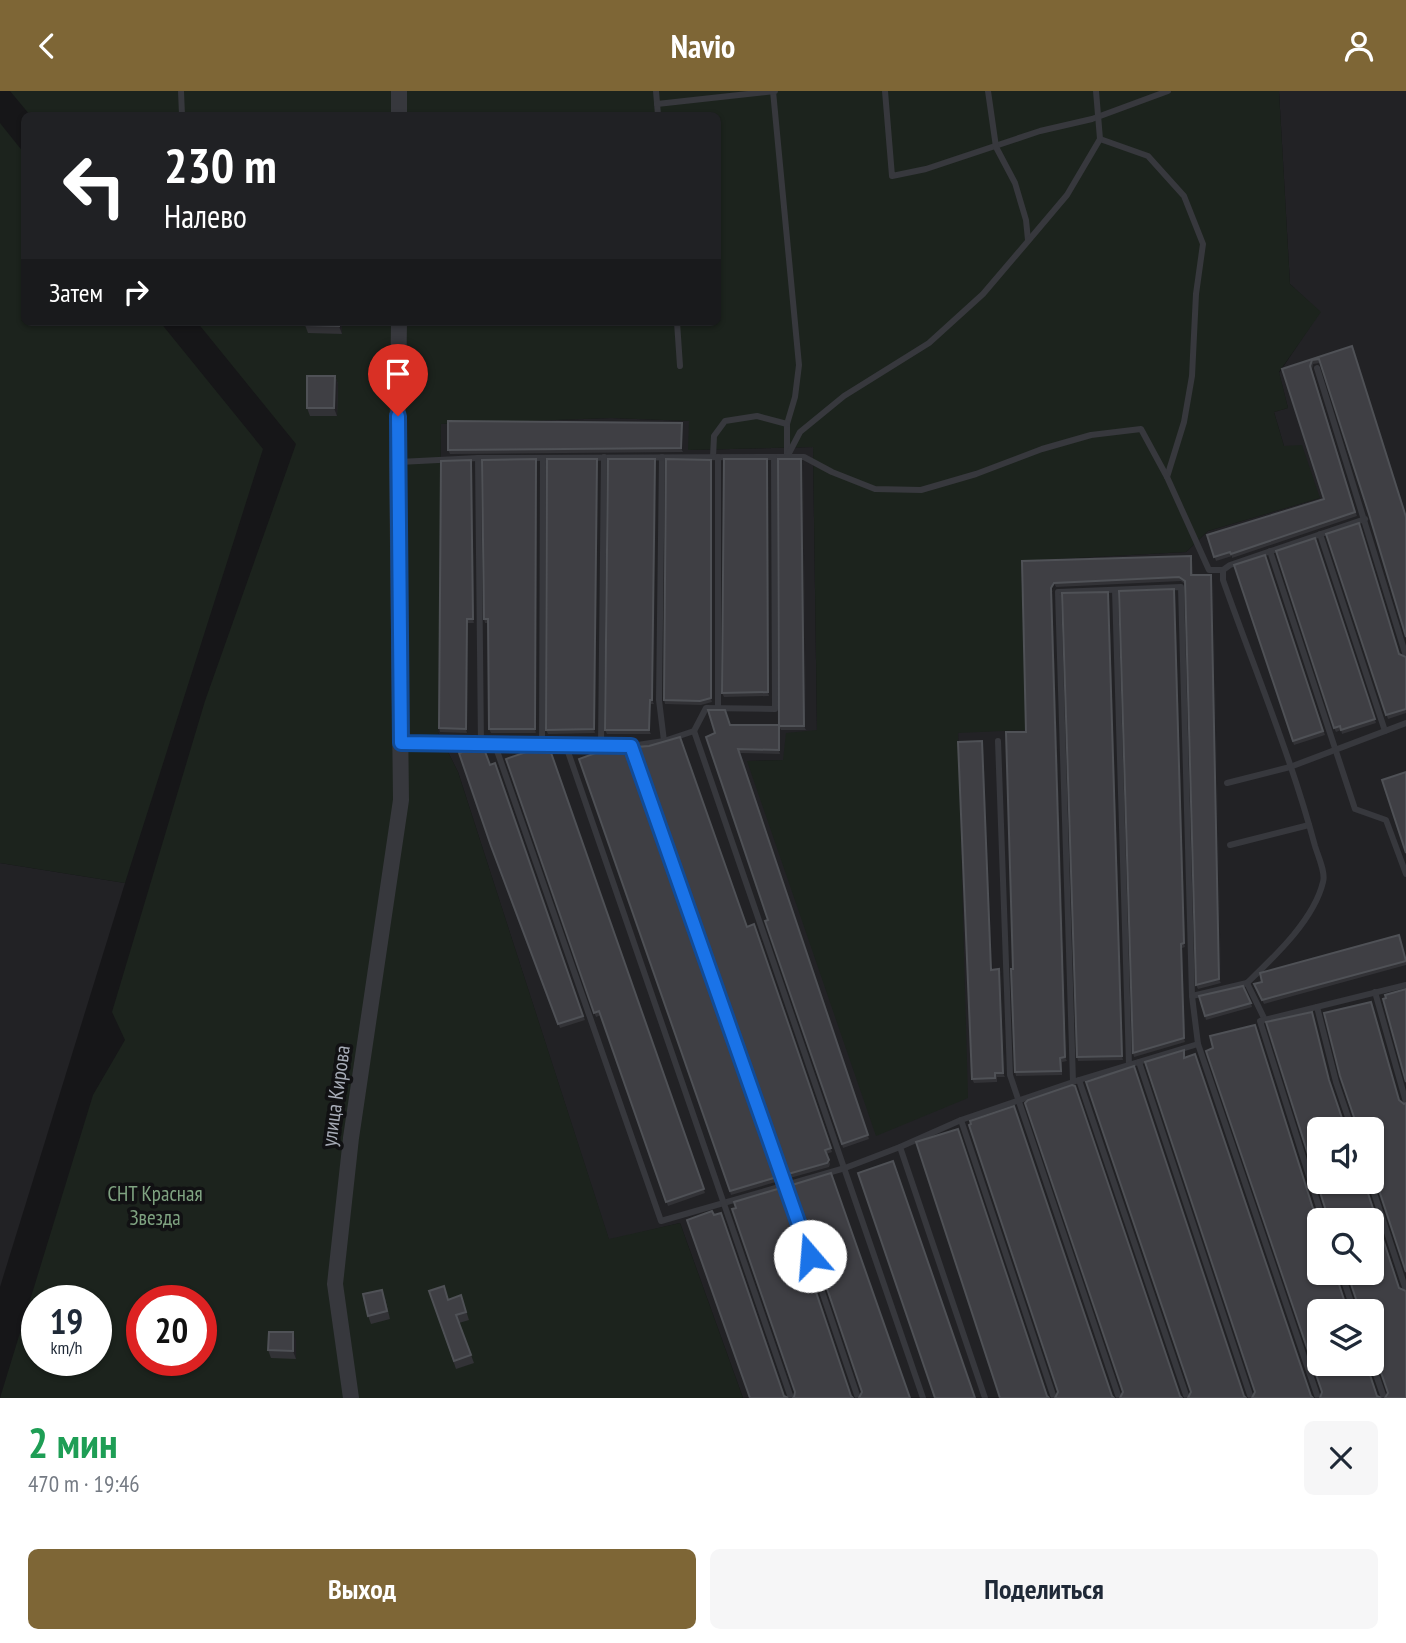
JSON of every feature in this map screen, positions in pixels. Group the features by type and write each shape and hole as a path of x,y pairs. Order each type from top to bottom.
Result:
{"street":[{"path":"399,91 399,112"},
{"name":"улица Кирова","path":"351,1398 335,1283 351,1138 401,800 397,463 399,326"}],"lane":[{"path":"181,91 182,112"},
{"path":"656,91 658,112"},
{"path":"657,104 774,91 799,365 795,397 787,424 787,457"},
{"path":"885,91 892,176 926,169 1040,131 1098,117 1168,91"},
{"path":"988,91 996,147 1015,183 1026,220 1028,240"},
{"path":"787,457 800,432 844,396 929,343 983,294 1067,195 1100,139 1096,91"},
{"path":"1100,139 1148,156 1184,196 1203,243 1196,294 1190,388 1184,422 1167,477"},
{"path":"677,326 680,366"},
{"path":"1317,367 1406,656"},
{"path":"718,709 714,436 725,421 757,416 787,424"},
{"path":"397,463 478,458 804,457 832,472 875,489 920,490 1091,435 1141,429 1167,477 1209,570 1223,570 1230,565 1365,520"},
{"path":"601,744 604,457"},
{"path":"662,457 659,700 664,741"},
{"path":"401,743 631,746 664,741 694,731 706,708 775,709 774,457"},
{"path":"478,458 481,745"},
{"path":"542,745 543,458"},
{"path":"1320,534 1385,731"},
{"path":"1270,551 1355,810 1386,820 1406,874"},
{"path":"1192,996 1247,983 1275,956 1308,915 1324,880 1290,767 1223,580 1223,570"},
{"path":"1187,1398 1076,1081 1058,592 1181,587 1192,996 1198,1044 1318,1398"},
{"path":"1115,590 1129,1065"},
{"path":"1227,783 1290,767 1406,723"},
{"path":"694,731 923,1398"},
{"path":"998,741 1010,1075 1119,1398"},
{"path":"495,745 661,1221 845,1168 961,1120 1198,1044"},
{"path":"566,745 791,1398"},
{"path":"631,746 858,1398"},
{"path":"1230,845 1309,825"},
{"path":"1247,983 1265,1020"},
{"path":"1319,1208 1260,1021 1406,985"},
{"path":"1375,992 1406,1102"},
{"path":"1317,1007 1348,1117"},
{"path":"1139,1062 1251,1398"},
{"path":"961,1120 1054,1398"},
{"path":"900,1147 985,1398"},
{"path":"1374,1194 1406,1290"},
{"path":"1376,1376 1384,1398"}],"shaded area":[{"path":"1279,91 1406,91 1406,1398 743,1398 680,1223 609,1240 458,772 438,732 441,424 611,418 690,421 689,450 813,447 817,731 784,760 748,761 967,1098 958,732 1026,730 1021,561 1186,552 1208,531 1320,498 1284,446 1274,412 1288,408 1279,373 1320,312 1290,284"},
{"path":"0,863 125,883 0,1287"}],"green space":[{"name":"СНТ Красная Звезда","path":"10,91 1279,91 1290,284 1321,312 1279,372 1288,408 1274,412 1284,446 1302,445 1320,498 1208,531 1186,552 1021,561 1026,730 958,733 968,1098 876,1136 747,761 783,760 786,733 817,730 813,447 688,450 689,421 611,418 441,424 438,732 458,772 609,1239 680,1223 743,1398 0,1398 21,1330 21,1376 112,1376 112,1285 35,1285 93,1095 125,1040 112,1012 205,701 296,444 200,326 721,326 721,112 28,112"},
{"path":"0,123 21,149 21,326 163,326 263,449 125,883 0,863"}],"building":[{"path":"1352,346 1406,517 1406,637 1319,359 1312,360 1310,366 1355,512 1231,554 1230,552 1214,557 1207,535 1324,499 1282,369"},
{"path":"307,376 335,376 334,408 307,408"},
{"path":"448,421 682,423 681,448 448,450"},
{"path":"536,459 535,729 489,729 488,619 484,619 482,460"},
{"path":"547,459 597,459 594,729 546,730"},
{"path":"608,459 655,459 652,700 649,730 605,730"},
{"path":"666,459 711,460 711,698 700,701 664,700"},
{"path":"724,459 767,459 768,692 722,693"},
{"path":"778,459 801,459 804,726 779,726"},
{"path":"471,460 473,619 467,619 466,729 439,728 441,461"},
{"path":"1359,523 1399,654 1406,657 1406,709 1386,715 1326,534"},
{"path":"1315,538 1375,719 1341,730 1340,726 1334,728 1276,551"},
{"path":"1265,555 1323,731 1293,741 1234,565"},
{"path":"1191,556 1191,575 1211,575 1219,979 1196,985 1185,581 1179,577 1054,583 1051,588 1065,1057 1060,1058 1061,1071 1015,1072 1006,732 1026,732 1022,561"},
{"path":"1174,589 1184,943 1181,944 1184,1038 1133,1053 1119,591"},
{"path":"1108,592 1122,1056 1077,1057 1062,593"},
{"path":"708,710 725,710 730,725 779,725 779,750 738,749 868,1135 842,1144 765,921 768,920 706,737 715,733"},
{"path":"680,737 747,927 754,924 831,1148 825,1150 829,1160 827,1163 788,1174 637,747"},
{"path":"982,741 991,970 999,969 1003,1073 995,1073 995,1078 972,1079 958,742"},
{"path":"483,746 490,765 495,763 583,1016 558,1024 459,753"},
{"path":"541,747 549,747 704,1189 666,1202 599,1011 594,1013 506,759"},
{"path":"612,747 625,748 777,1177 730,1191 579,759"},
{"path":"1406,772 1406,853 1382,780"},
{"path":"1399,935 1406,961 1262,1000 1254,984 1262,982 1260,973"},
{"path":"1243,986 1251,1003 1205,1016 1199,996"},
{"path":"1406,989 1406,1082 1383,999 1386,998 1385,995"},
{"path":"1371,1002 1399,1100 1406,1103 1406,1272 1380,1194 1384,1194 1384,1117 1354,1117 1324,1013"},
{"path":"1312,1012 1342,1117 1307,1117 1307,1151 1266,1022"},
{"path":"1255,1025 1313,1208 1307,1208 1307,1285 1339,1285 1344,1299 1307,1299 1307,1348 1206,1051 1213,1048 1210,1036"},
{"path":"1184,1050 1184,1058 1195,1054 1313,1398 1252,1398 1255,1392 1145,1062"},
{"path":"1134,1066 1246,1398 1188,1398 1191,1392 1086,1082"},
{"path":"1075,1086 1182,1398 1120,1398 1123,1392 1025,1103"},
{"path":"1014,1106 1114,1398 1055,1398 1058,1392 969,1125 970,1121"},
{"path":"958,1129 1049,1398 1000,1398 916,1142"},
{"path":"893,1161 975,1398 935,1398 858,1173"},
{"path":"831,1173 910,1398 859,1398 862,1392 792,1185"},
{"path":"781,1188 853,1398 793,1398 795,1392 732,1209 736,1208 734,1202"},
{"path":"1321,1194 1368,1194 1373,1208 1325,1208"},
{"path":"712,1211 714,1215 721,1213 784,1396 788,1398 750,1398 687,1220"},
{"path":"1384,1242 1399,1288 1406,1291 1406,1398 1385,1398 1388,1393 1382,1376 1384,1299 1356,1299 1351,1285 1384,1285"},
{"path":"444,1286 448,1300 461,1295 466,1312 456,1315 471,1355 454,1361 429,1291"},
{"path":"382,1290 387,1311 368,1316 363,1294"},
{"path":"269,1332 293,1332 293,1351 268,1350"},
{"path":"1317,1376 1370,1376 1377,1396 1381,1398 1320,1398 1322,1392"}],"route":[{"path":"398,416 401,743 631,746 810,1256"}]}
